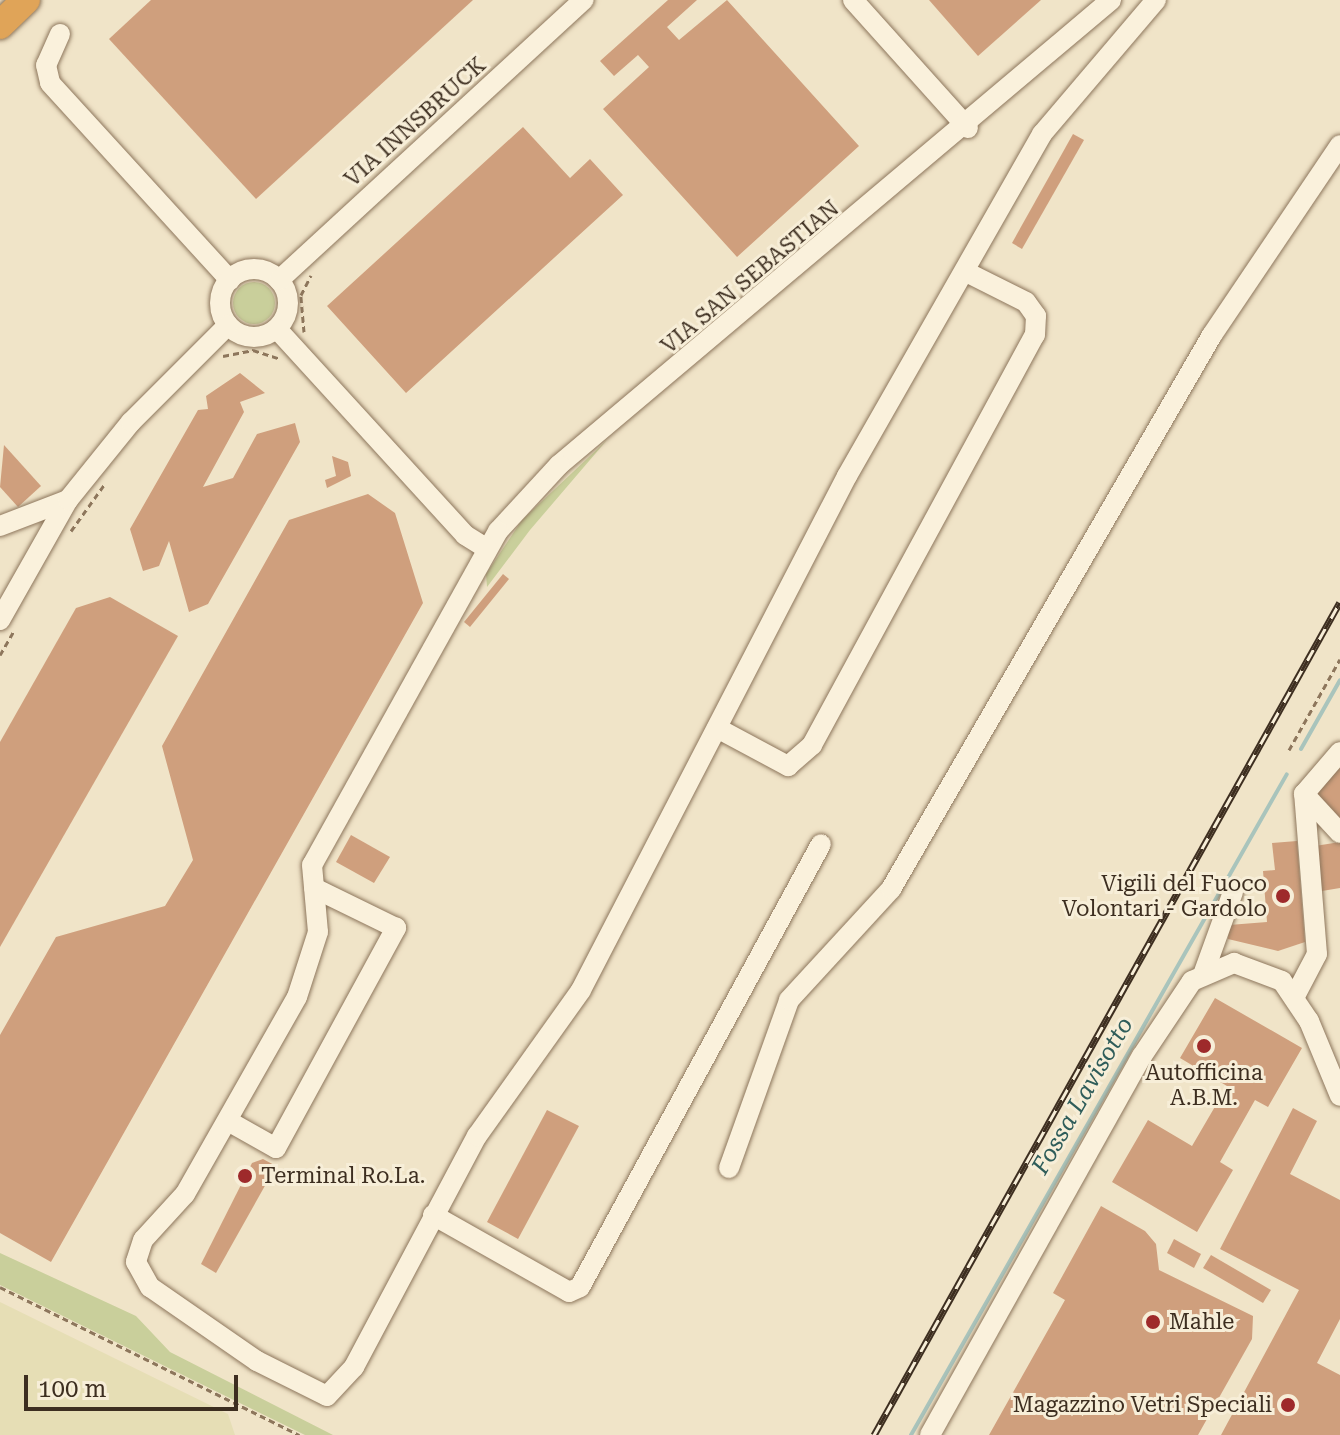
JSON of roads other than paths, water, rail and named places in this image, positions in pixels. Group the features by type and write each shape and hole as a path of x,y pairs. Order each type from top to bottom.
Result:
{"highway":[{"path":"0,25 26,0"}],"street":[{"name":"VIA INNSBRUCK","path":"279,280 584,0"},
{"path":"853,0 968,128"},
{"name":"VIA SAN SEBASTIAN","path":"433,1215 354,1367 327,1396 257,1361 150,1287 136,1262 143,1240 185,1194 297,997 313,961 317,925 312,865 487,549 559,465 968,128 1111,0"},
{"path":"821,844 580,1287 569,1292 433,1215 477,1136 581,990 847,476 968,273 1042,134 1156,0"},
{"path":"60,34 46,65 50,83 230,280"},
{"path":"729,1168 771,1032 789,1000 891,889 1212,335 1340,145"},
{"path":"249,270 279,280 288,299 277,329 247,336 228,325 221,307 230,280 249,270"},
{"path":"717,728 788,766 801,762 820,731 1035,335 1036,316 1026,302 968,273"},
{"path":"8,624 68,500 131,422 228,325"},
{"path":"277,329 465,535 487,549"},
{"path":"0,526 68,500"},
{"path":"1296,994 1317,954 1304,794 1340,752"},
{"path":"1304,794 1340,833"},
{"path":"228,1121 276,1148 396,928 314,888"},
{"path":"930,1435 1166,1016 1204,972 1233,892"},
{"path":"317,925 352,905"},
{"path":"1204,972 1250,965 1296,994 1340,1096"}],"waterway":[{"name":"Fossa Lavisotto","path":"1301,749 1340,680"},
{"name":"Fossa Lavisotto","path":"911,1435 1287,774"}],"railway":[{"path":"874,1435 1340,602"}],"place":[{"name":"Vigili del Fuoco Volontari - Gardolo","path":"1283,896"},
{"name":"Autofficina A.B.M.","path":"1204,1046"},
{"name":"Terminal Ro.La.","path":"245,1176"},
{"name":"Mahle","path":"1153,1322"},
{"name":"Magazzino Vetri Speciali","path":"1288,1405"}]}
